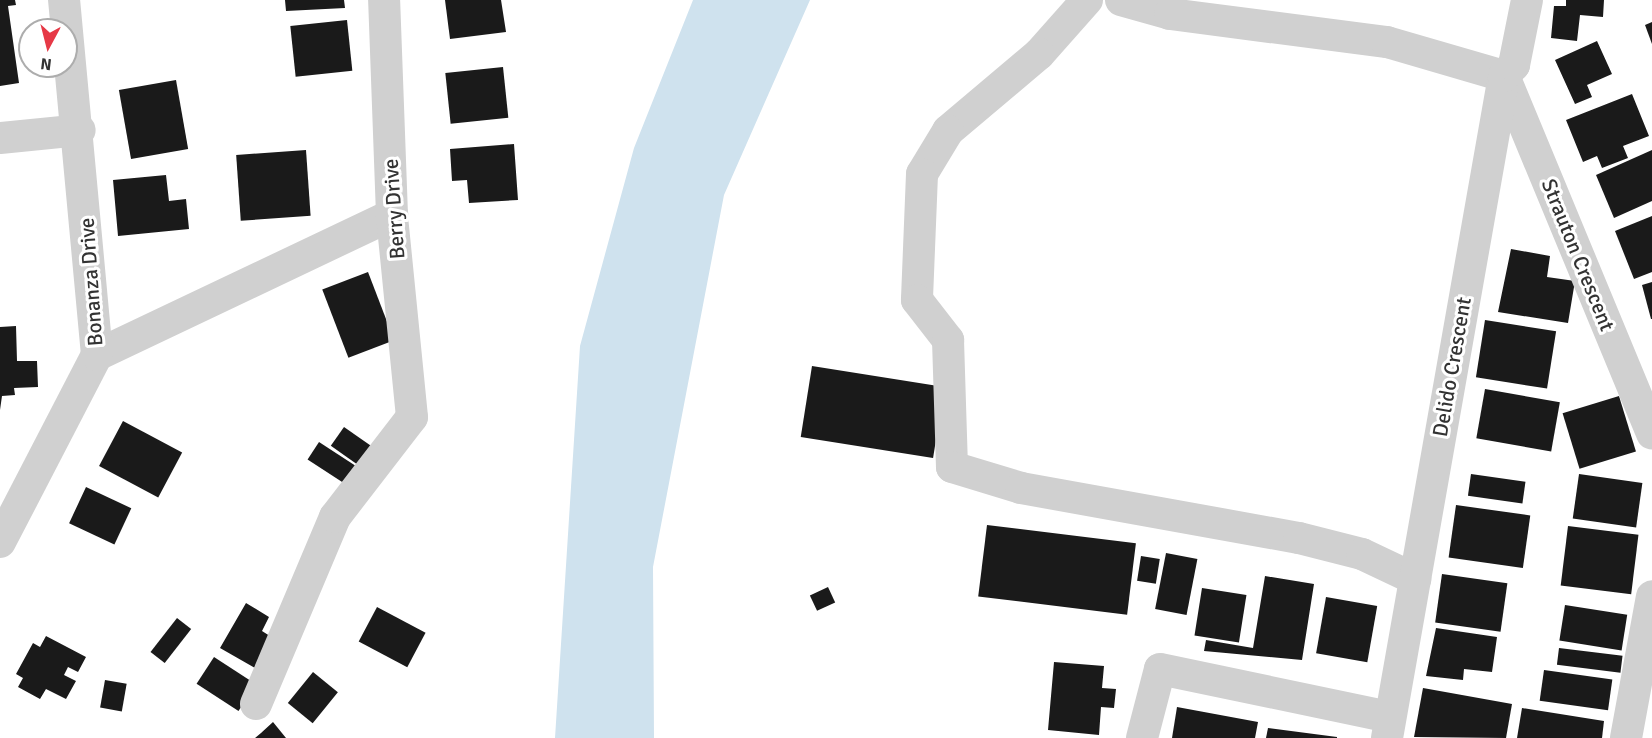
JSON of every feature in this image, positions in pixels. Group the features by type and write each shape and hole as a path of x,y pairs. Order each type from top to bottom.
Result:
{"street":[{"name":"Bonanza Drive","path":"0,542 97,355 80,130 64,0"},
{"name":"Berry Drive","path":"256,704 335,517 412,417 392,215 384,0"},
{"path":"1087,0 1039,54 948,131 922,174 917,300 948,340 952,467 1021,488 1299,538 1362,554 1414,579"},
{"path":"1121,0 1170,14 1387,42 1504,76"},
{"name":"Delido Crescent","path":"1388,727 1504,76 1514,64 1527,0"},
{"name":"Strauton Crescent","path":"1504,76 1652,434"},
{"path":"0,138 80,130"},
{"path":"97,355 392,215"},
{"path":"1626,738 1652,596"},
{"path":"1142,738 1160,669 1388,727"}],"water":[{"path":"693,0 810,0 724,195 653,567 654,738 555,738 580,346 634,148"}],"building":[{"path":"0,0 15,0 16,5 8,6 19,83 0,86"},
{"path":"285,0 344,0 345,8 286,11"},
{"path":"445,0 501,0 506,32 450,39"},
{"path":"1566,0 1604,0 1603,17 1580,15 1577,41 1551,38 1554,6 1566,6"},
{"path":"347,20 352,71 296,77 290,26"},
{"path":"1652,22 1652,44 1645,25"},
{"path":"1597,41 1612,74 1587,85 1592,97 1575,104 1555,60"},
{"path":"503,67 508,118 451,124 445,73"},
{"path":"176,80 188,149 131,159 119,90"},
{"path":"1632,94 1649,136 1623,146 1628,158 1602,168 1597,156 1583,162 1566,120"},
{"path":"514,144 518,200 469,203 467,180 452,181 450,149"},
{"path":"306,150 311,216 241,221 236,155"},
{"path":"1652,150 1652,201 1614,218 1596,175"},
{"path":"166,175 169,201 186,199 189,229 118,236 113,180"},
{"path":"1652,216 1652,272 1634,279 1615,231"},
{"path":"1511,249 1550,256 1547,277 1575,281 1568,323 1498,312"},
{"path":"368,272 394,340 348,358 322,290"},
{"path":"1652,282 1652,319 1651,319 1642,285"},
{"path":"1485,320 1556,331 1547,389 1476,377"},
{"path":"16,326 17,361 37,361 38,387 14,388 15,395 2,396 0,410 0,327"},
{"path":"812,366 944,387 933,458 801,437"},
{"path":"1485,389 1560,402 1551,451 1476,438"},
{"path":"1619,396 1636,451 1580,469 1563,413"},
{"path":"123,421 182,452 158,497 99,466"},
{"path":"344,427 373,447 359,466 331,446"},
{"path":"319,442 360,469 349,486 308,460"},
{"path":"1471,474 1525,482 1522,503 1468,496"},
{"path":"1579,474 1642,483 1636,527 1573,519"},
{"path":"86,487 131,508 114,544 69,523"},
{"path":"1456,505 1530,515 1523,568 1449,557"},
{"path":"987,525 1136,543 1127,615 978,596"},
{"path":"1568,526 1638,535 1631,594 1561,586"},
{"path":"1166,553 1197,559 1187,615 1155,609"},
{"path":"1141,556 1160,559 1156,584 1137,581"},
{"path":"1442,574 1507,583 1501,632 1435,623"},
{"path":"1265,576 1314,584 1302,660 1204,651 1206,640 1253,648"},
{"path":"828,587 835,602 817,611 810,595"},
{"path":"1202,588 1246,595 1239,642 1194,635"},
{"path":"1326,597 1377,606 1367,662 1316,653"},
{"path":"246,603 269,617 262,631 273,638 255,668 220,648"},
{"path":"1565,605 1627,615 1622,650 1559,641"},
{"path":"377,607 426,633 407,667 359,641"},
{"path":"177,618 191,629 165,663 151,652"},
{"path":"1436,628 1497,637 1492,672 1464,669 1463,680 1426,676"},
{"path":"46,636 86,657 78,672 68,667 64,675 76,681 66,699 46,689 40,699 18,687 23,678 16,674 33,643 40,647"},
{"path":"1559,648 1623,656 1620,673 1557,665"},
{"path":"214,657 256,684 239,711 197,684"},
{"path":"1054,662 1104,666 1102,688 1116,689 1114,708 1101,707 1099,735 1048,730"},
{"path":"1544,670 1612,680 1608,710 1540,701"},
{"path":"313,672 338,692 313,723 288,703"},
{"path":"105,680 127,684 122,711 100,708"},
{"path":"1423,688 1512,704 1506,738 1414,737"},
{"path":"1177,707 1258,722 1255,738 1172,738"},
{"path":"1522,708 1604,721 1602,738 1517,738"},
{"path":"273,722 286,738 255,738 261,733"},
{"path":"1268,728 1337,737 1337,738 1266,738"}]}
